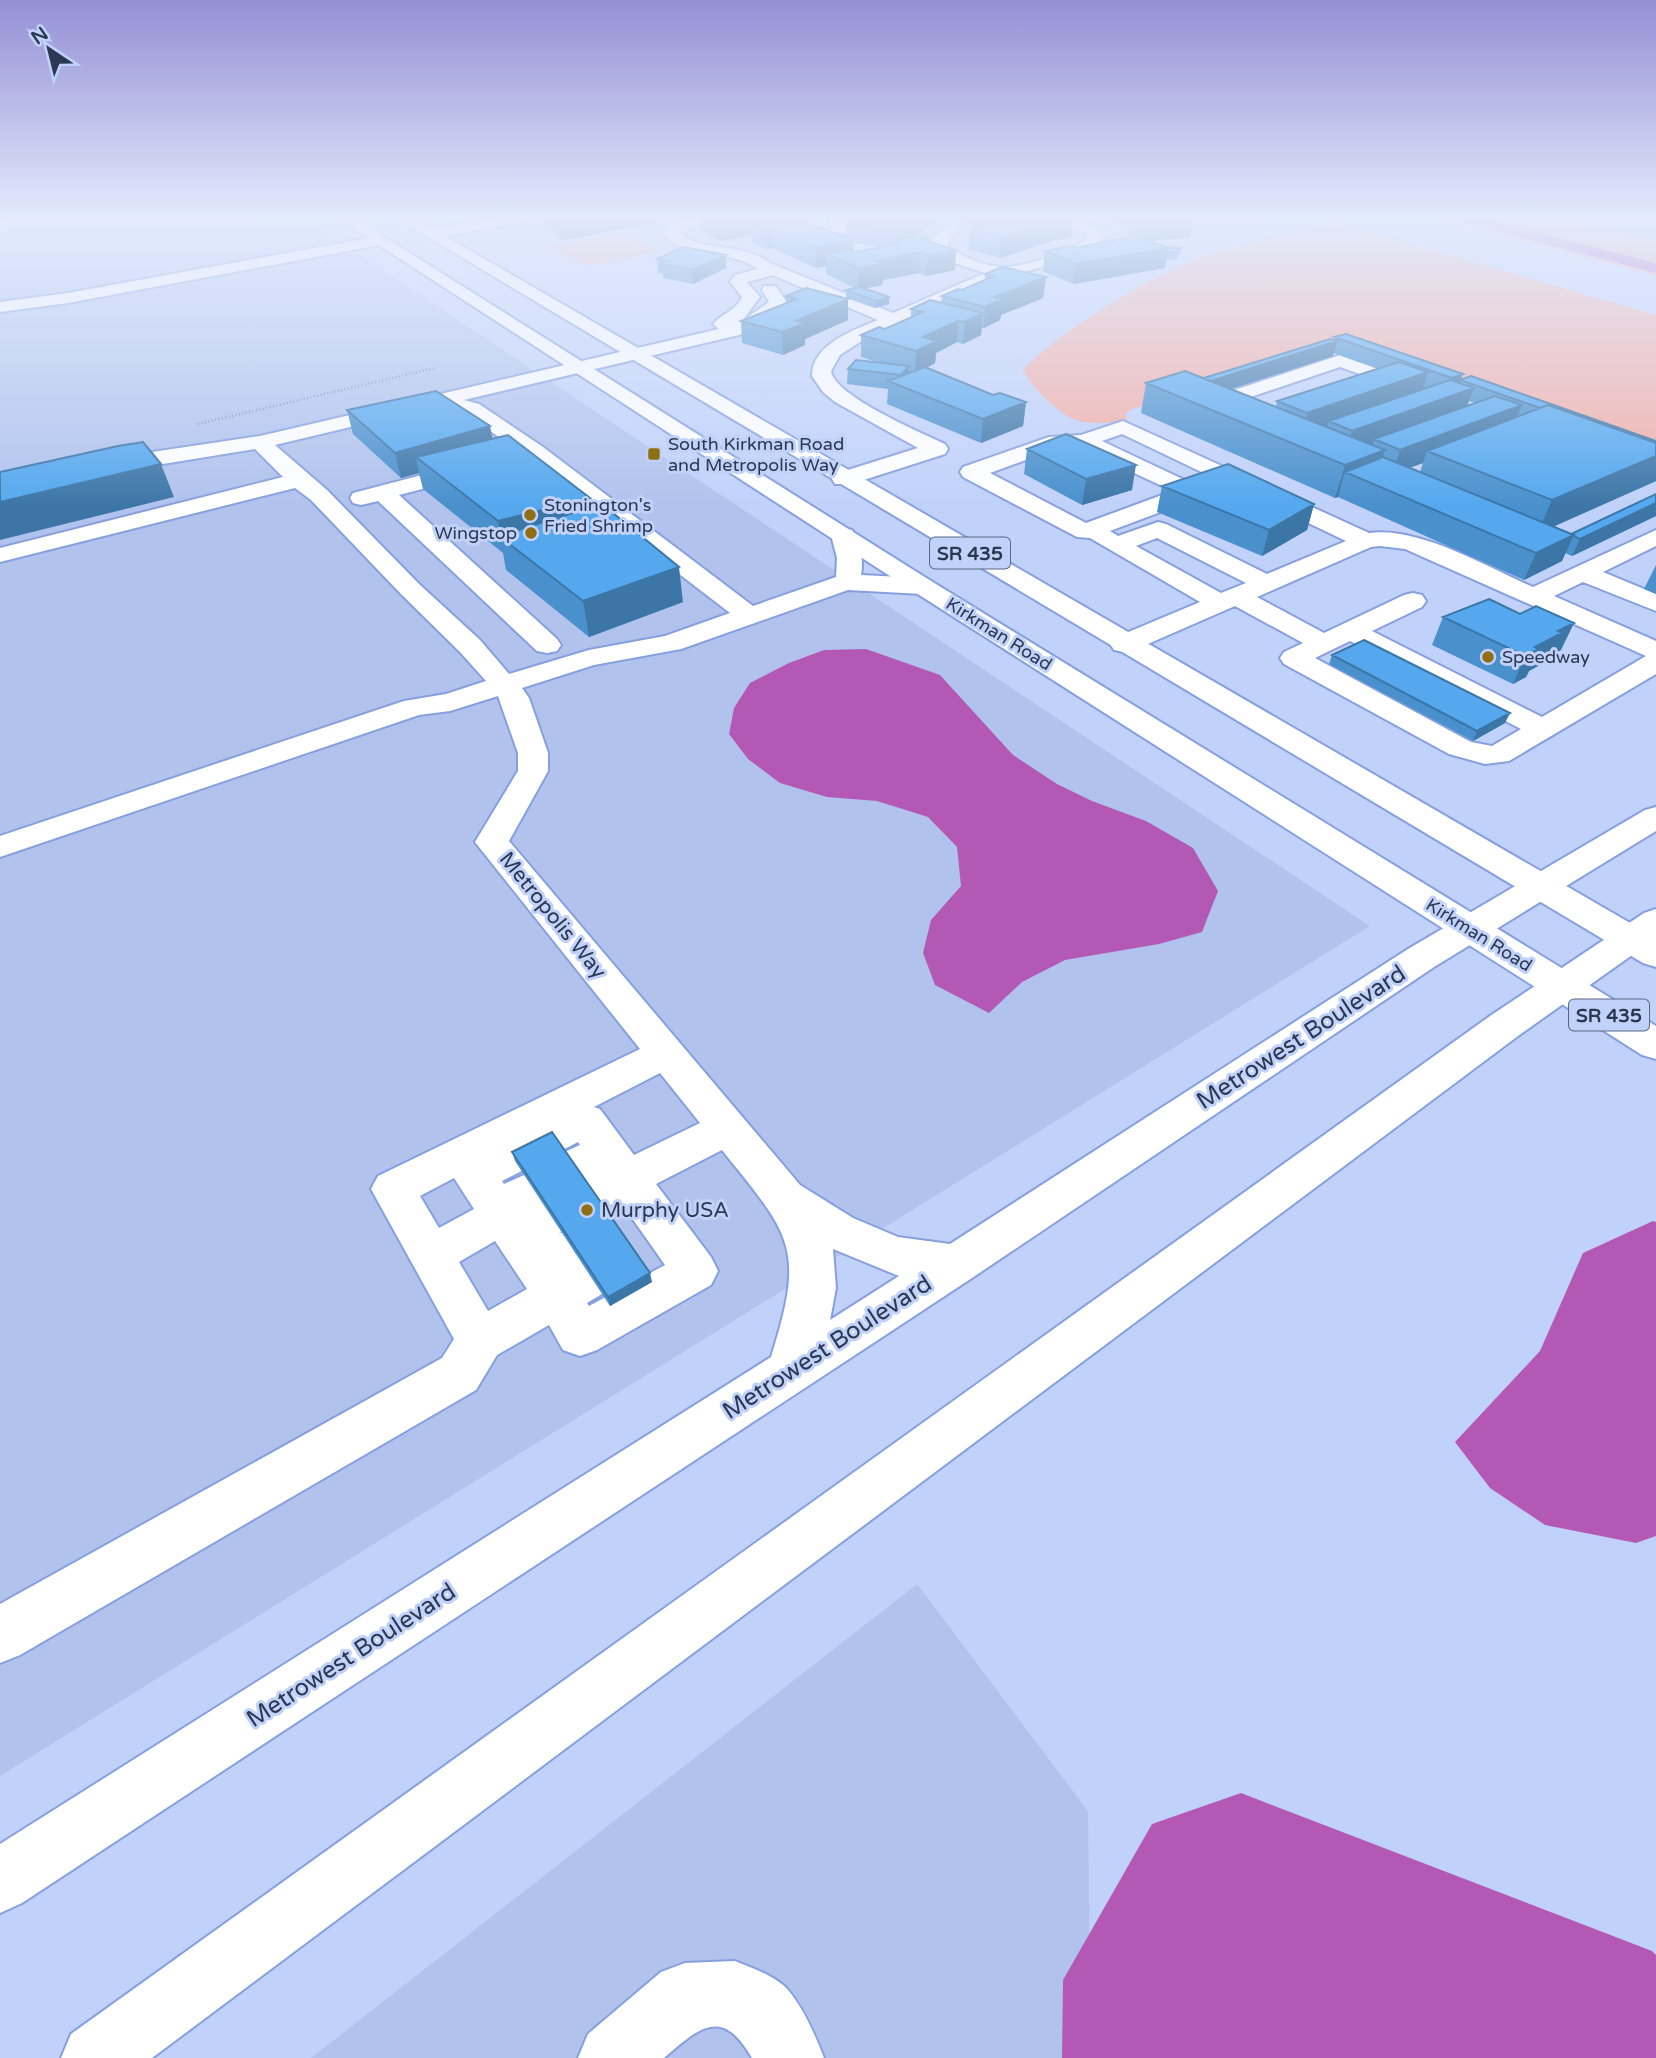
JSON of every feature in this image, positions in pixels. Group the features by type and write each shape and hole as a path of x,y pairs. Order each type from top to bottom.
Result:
{"main road":[{"name":"Kirkman Road","path":"495,314 922,586 1656,1045"},
{"name":"SR 435","path":"566,314 1124,644 1539,885 1648,938"},
{"path":"730,327 740,314"},
{"path":"389,411 429,396 730,327 758,320 765,314"},
{"path":"880,314 894,320"},
{"path":"843,479 937,449 837,394 822,379 821,370 835,349 908,314"},
{"path":"1244,420 1208,405 1340,361 1438,396 1413,405"},
{"path":"0,491 132,462 260,442 487,389 574,364"},
{"path":"1367,388 1391,379"},
{"path":"472,408 487,389"},
{"path":"437,400 472,408 535,452 750,616"},
{"path":"1231,478 1085,532 971,472 1057,442 1083,441 1123,427 1366,541"},
{"path":"1083,441 1192,492"},
{"name":"Metropolis Way","path":"260,442 299,480 319,495 470,646 520,708 533,753 533,771 492,842 784,1196"},
{"path":"328,506 535,452"},
{"path":"0,555 299,480"},
{"path":"382,492 547,645"},
{"path":"1116,545 1158,528 1266,583"},
{"path":"1090,530 1324,644"},
{"path":"843,535 850,558 850,574 846,582"},
{"path":"1124,644 1366,541 1380,539 1410,542 1656,651"},
{"path":"1534,596 1653,541"},
{"path":"1583,573 1656,603"},
{"path":"0,847 414,707 450,702 589,658 671,643 846,582 922,586"},
{"path":"1413,601 1294,658 1460,748 1485,755 1498,755 1656,662"},
{"path":"1621,635 1656,617"},
{"path":"1351,631 1543,729"},
{"name":"Metrowest Boulevard","path":"0,1881 956,1264 1469,928 1656,817"},
{"path":"95,2058 1562,986 1648,938"},
{"path":"480,1340 393,1189 666,1053"},
{"path":"585,1120 621,1202 695,1271 580,1335 540,1239 474,1175 585,1120"},
{"path":"621,1202 728,1128"},
{"path":"784,1196 837,1231 894,1256 956,1264"},
{"path":"784,1196 808,1240 814,1268 813,1294 791,1370"},
{"path":"431,1255 540,1239"},
{"path":"0,1635 459,1374 540,1239"},
{"path":"612,2058 685,1996 735,1994 763,2012 790,2058"}],"path":[{"path":"193,425 435,368"}],"shaded area":[{"path":"0,314 449,314 1370,926 0,1776"},
{"path":"1095,314 1653,314 1656,315 1656,451 1325,350 1132,409 1125,414 1128,422 1095,423 1075,420 1049,402 1023,370 1059,338"},
{"path":"866,649 940,675 1013,755 1057,784 1092,801 1146,821 1193,848 1218,891 1202,932 1159,944 1065,960 1022,982 989,1013 935,985 923,953 931,920 961,886 957,847 928,817 877,801 827,797 780,783 748,759 729,734 734,708 750,683 789,663 824,650"},
{"path":"1656,1222 1656,1536 1636,1543 1545,1525 1490,1488 1455,1442 1540,1351 1583,1253"},
{"path":"917,1584 1088,1811 1091,2058 311,2058"},
{"path":"1241,1793 1652,1951 1656,1955 1656,2058 1062,2058 1063,1980 1152,1824"}],"building":[{"path":"759,314 812,314 796,321 805,323 782,332 741,321"},
{"path":"918,314 981,314 923,337 937,341 916,351 861,335 879,327 885,329"},
{"path":"1346,334 1463,374 1452,378 1334,337"},
{"path":"1330,339 1337,341 1211,381 1204,378"},
{"path":"856,360 909,366 901,375 848,369"},
{"path":"1399,362 1428,372 1307,413 1277,401"},
{"path":"925,367 993,395 1000,393 1026,402 983,419 888,381"},
{"path":"1185,371 1385,450 1345,465 1146,383"},
{"path":"1471,376 1656,443 1548,405 1540,408 1460,380"},
{"path":"1450,380 1474,388 1352,431 1329,421"},
{"path":"436,391 490,426 395,453 347,410"},
{"path":"1495,396 1522,405 1400,450 1374,439"},
{"path":"1548,405 1656,443 1656,456 1552,500 1427,451"},
{"path":"1066,434 1136,465 1086,479 1027,449"},
{"path":"508,435 590,498 498,521 416,457"},
{"path":"143,442 161,464 0,502 0,472"},
{"path":"1383,457 1574,535 1536,553 1345,472"},
{"path":"1228,464 1314,504 1269,530 1162,486"},
{"path":"1656,494 1656,503 1580,539 1571,534"},
{"path":"602,504 679,567 583,601 499,536"},
{"path":"1489,599 1520,614 1536,606 1574,623 1558,631 1562,633 1535,647 1539,649 1525,656 1443,617"},
{"path":"1364,640 1510,713 1477,731 1332,655"},
{"path":"552,1132 650,1273 608,1297 512,1152"}],"place":[{"name":"South Kirkman Road and Metropolis Way","path":"654,454"},
{"name":"Stonington's Fried Shrimp","path":"530,515"},
{"name":"Wingstop","path":"531,533"},
{"name":"Speedway","path":"1488,657"},
{"name":"Murphy USA","path":"587,1210"}]}
